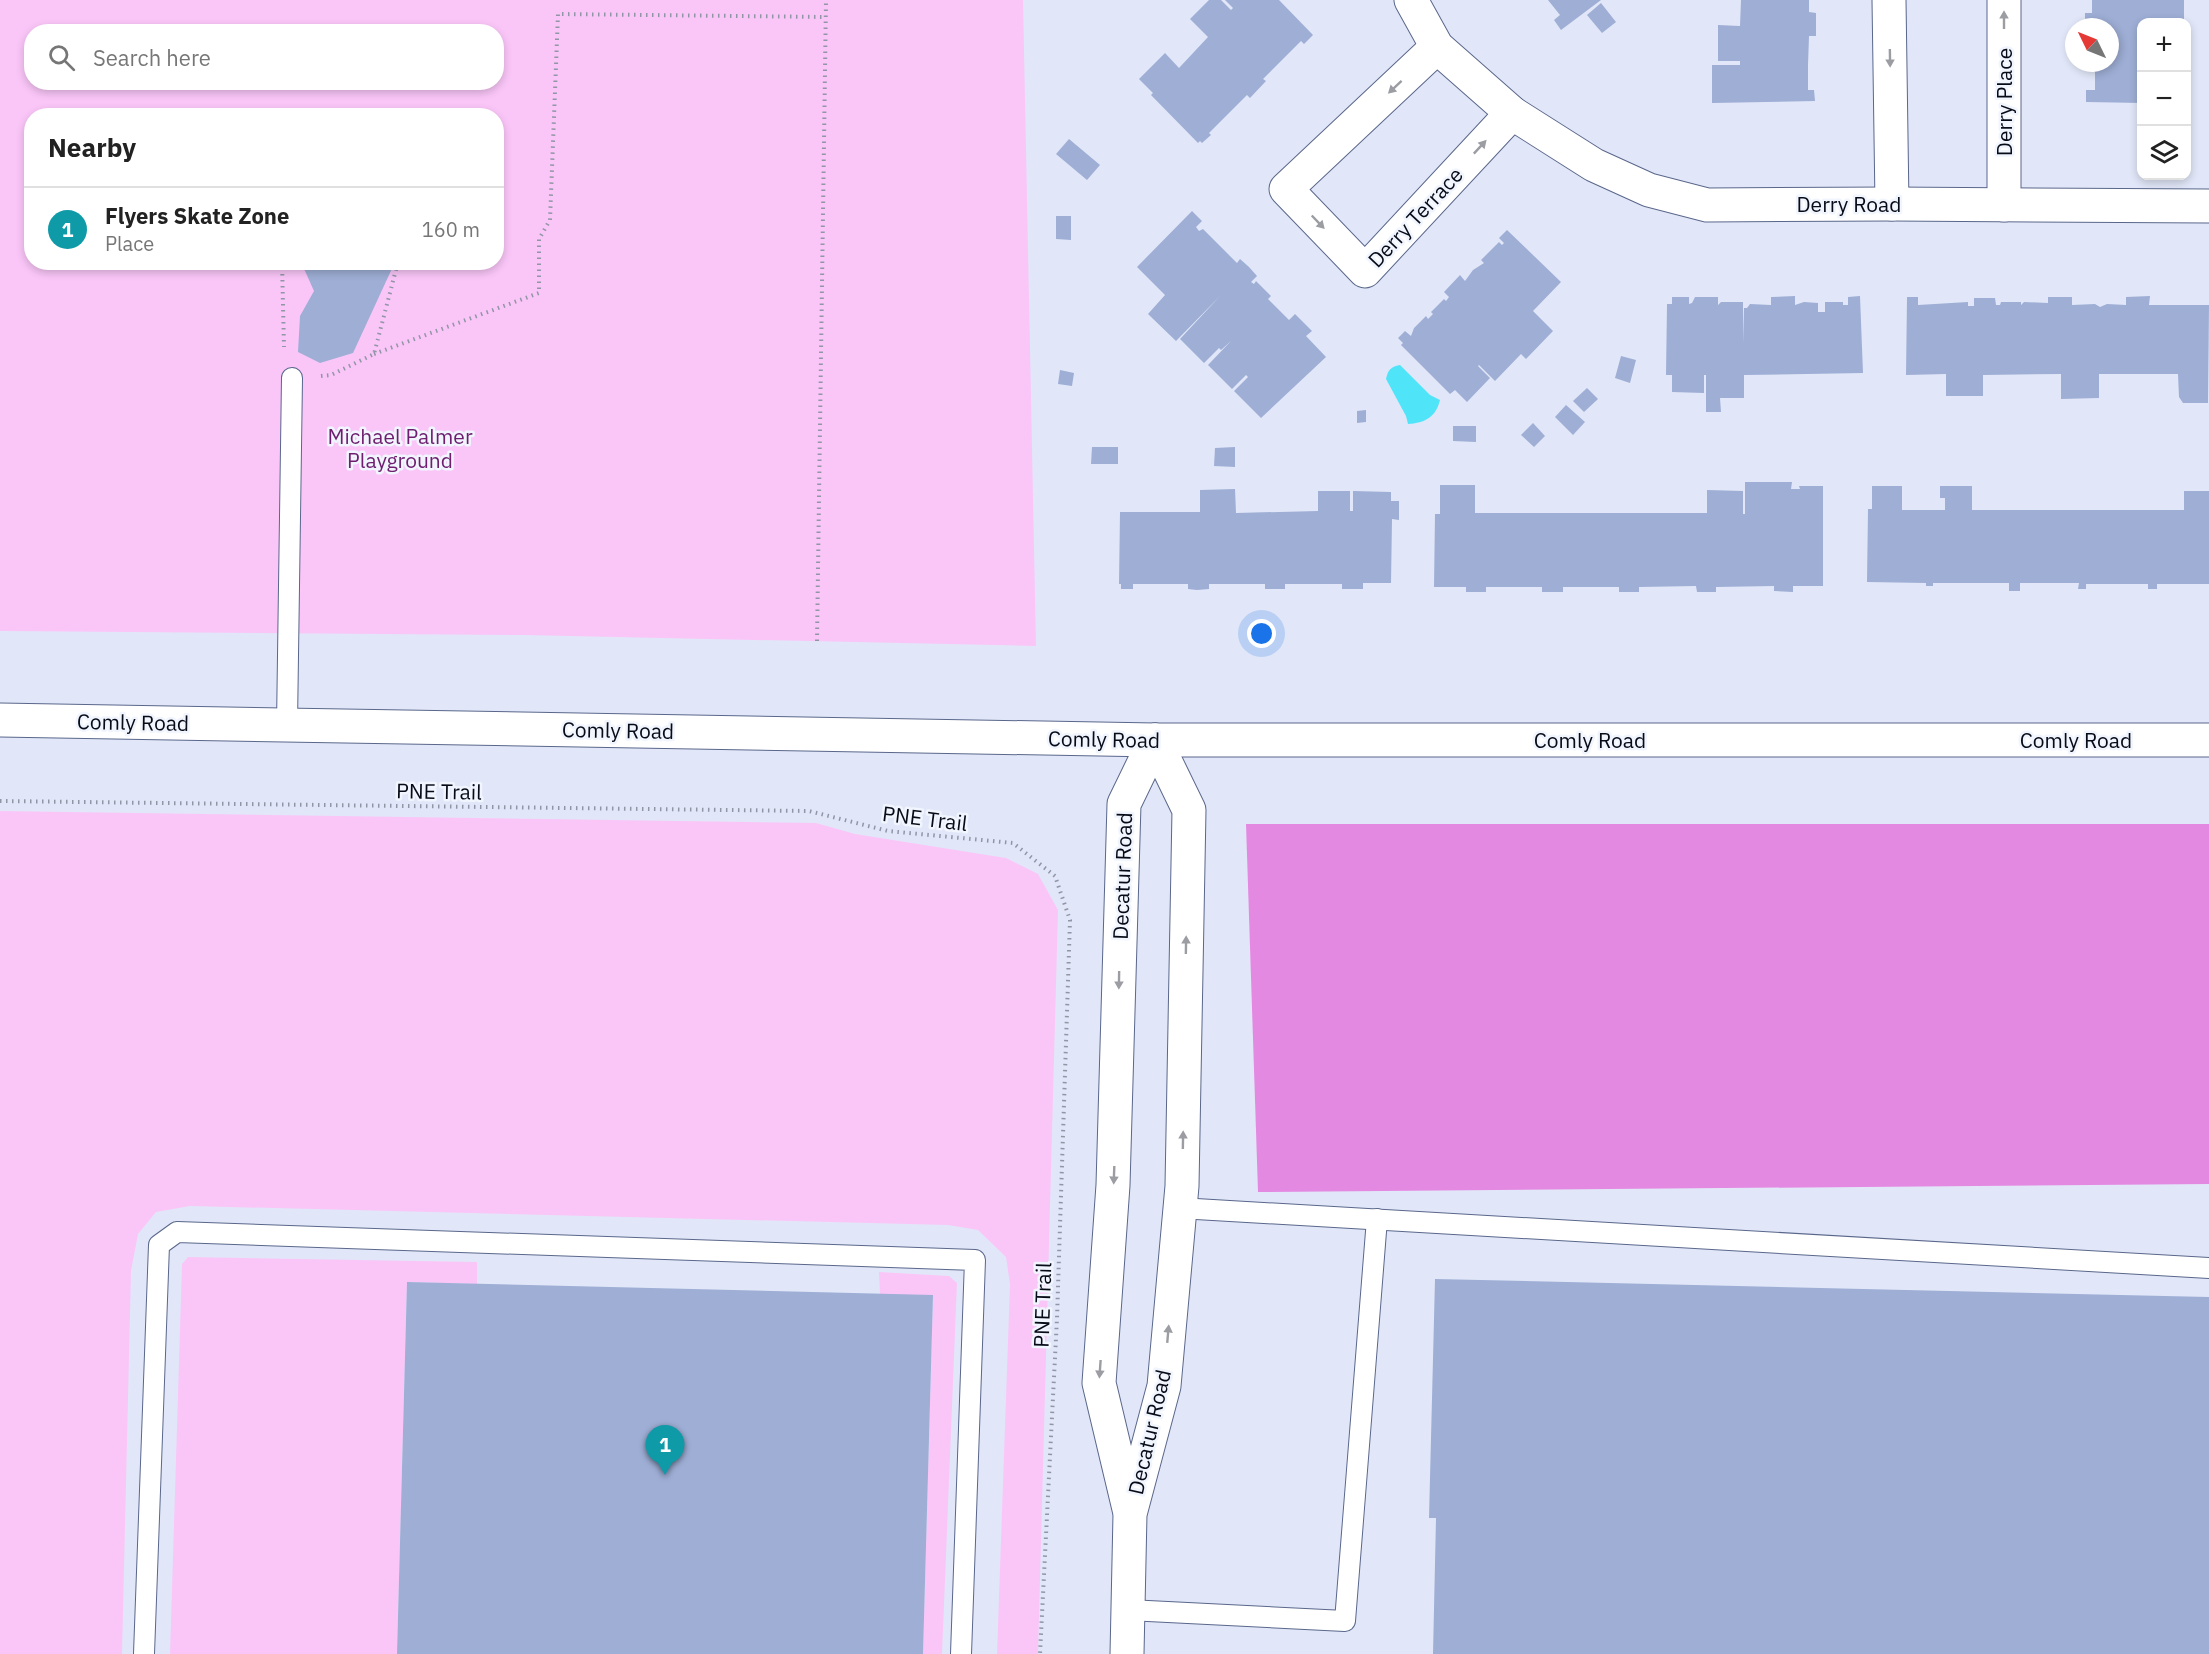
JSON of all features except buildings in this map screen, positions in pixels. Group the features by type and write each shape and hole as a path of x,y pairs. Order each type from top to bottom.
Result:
{"street":[{"name":"Derry Road","path":"1411,0 1437,47 1512,113 1594,165 1649,190 1707,205 2209,206"},
{"path":"1889,0 1892,204"},
{"name":"Derry Place","path":"2004,0 2004,205"},
{"name":"Derry Terrace","path":"1437,47 1286,189 1365,271 1512,113"},
{"name":"Comly Road","path":"0,720 1155,740 2209,740"},
{"name":"Decatur Road","path":"1127,1654 1130,1514 1164,1386 1183,1174 1189,810 1155,740"},
{"name":"Decatur Road","path":"1130,1514 1099,1383 1113,1185 1124,804 1155,740"}],"lane":[{"path":"287,725 292,378"},
{"path":"1179,1208 2209,1268"},
{"path":"1128,1610 1345,1621 1377,1219"},
{"path":"144,1654 159,1245 177,1232 975,1260 961,1654"}],"path":[{"path":"817,641 826,0"},
{"path":"282,270 284,365 292,378 331,375 374,354 539,293 539,239 550,220 558,14 826,17"},
{"path":"374,354 396,270"},
{"name":"PNE Trail","path":"0,801 809,811 888,831 1013,843 1055,876 1070,920 1057,1318 1040,1654"}],"green space":[{"name":"Michael Palmer Playground","path":"0,0 1023,0 1036,646 524,635 0,631"},
{"path":"0,811 816,823 855,834 1006,858 1038,874 1058,910 1038,1654 997,1654 1010,1284 1006,1257 978,1230 948,1225 190,1206 156,1212 138,1234 131,1271 122,1654 0,1654"},
{"path":"188,1257 477,1262 477,1284 407,1282 397,1654 170,1654 182,1264"},
{"path":"879,1272 949,1276 957,1283 942,1654 923,1654 933,1296 880,1294"}],"shaded area":[{"path":"1246,824 2209,824 2209,1184 1258,1192"}],"water":[{"path":"1400,365 1430,395 1440,400 1433,415 1425,420 1408,424 1386,379 1390,369"}],"place":[{"name":"Flyers Skate Zone","path":"665,1475"}]}
